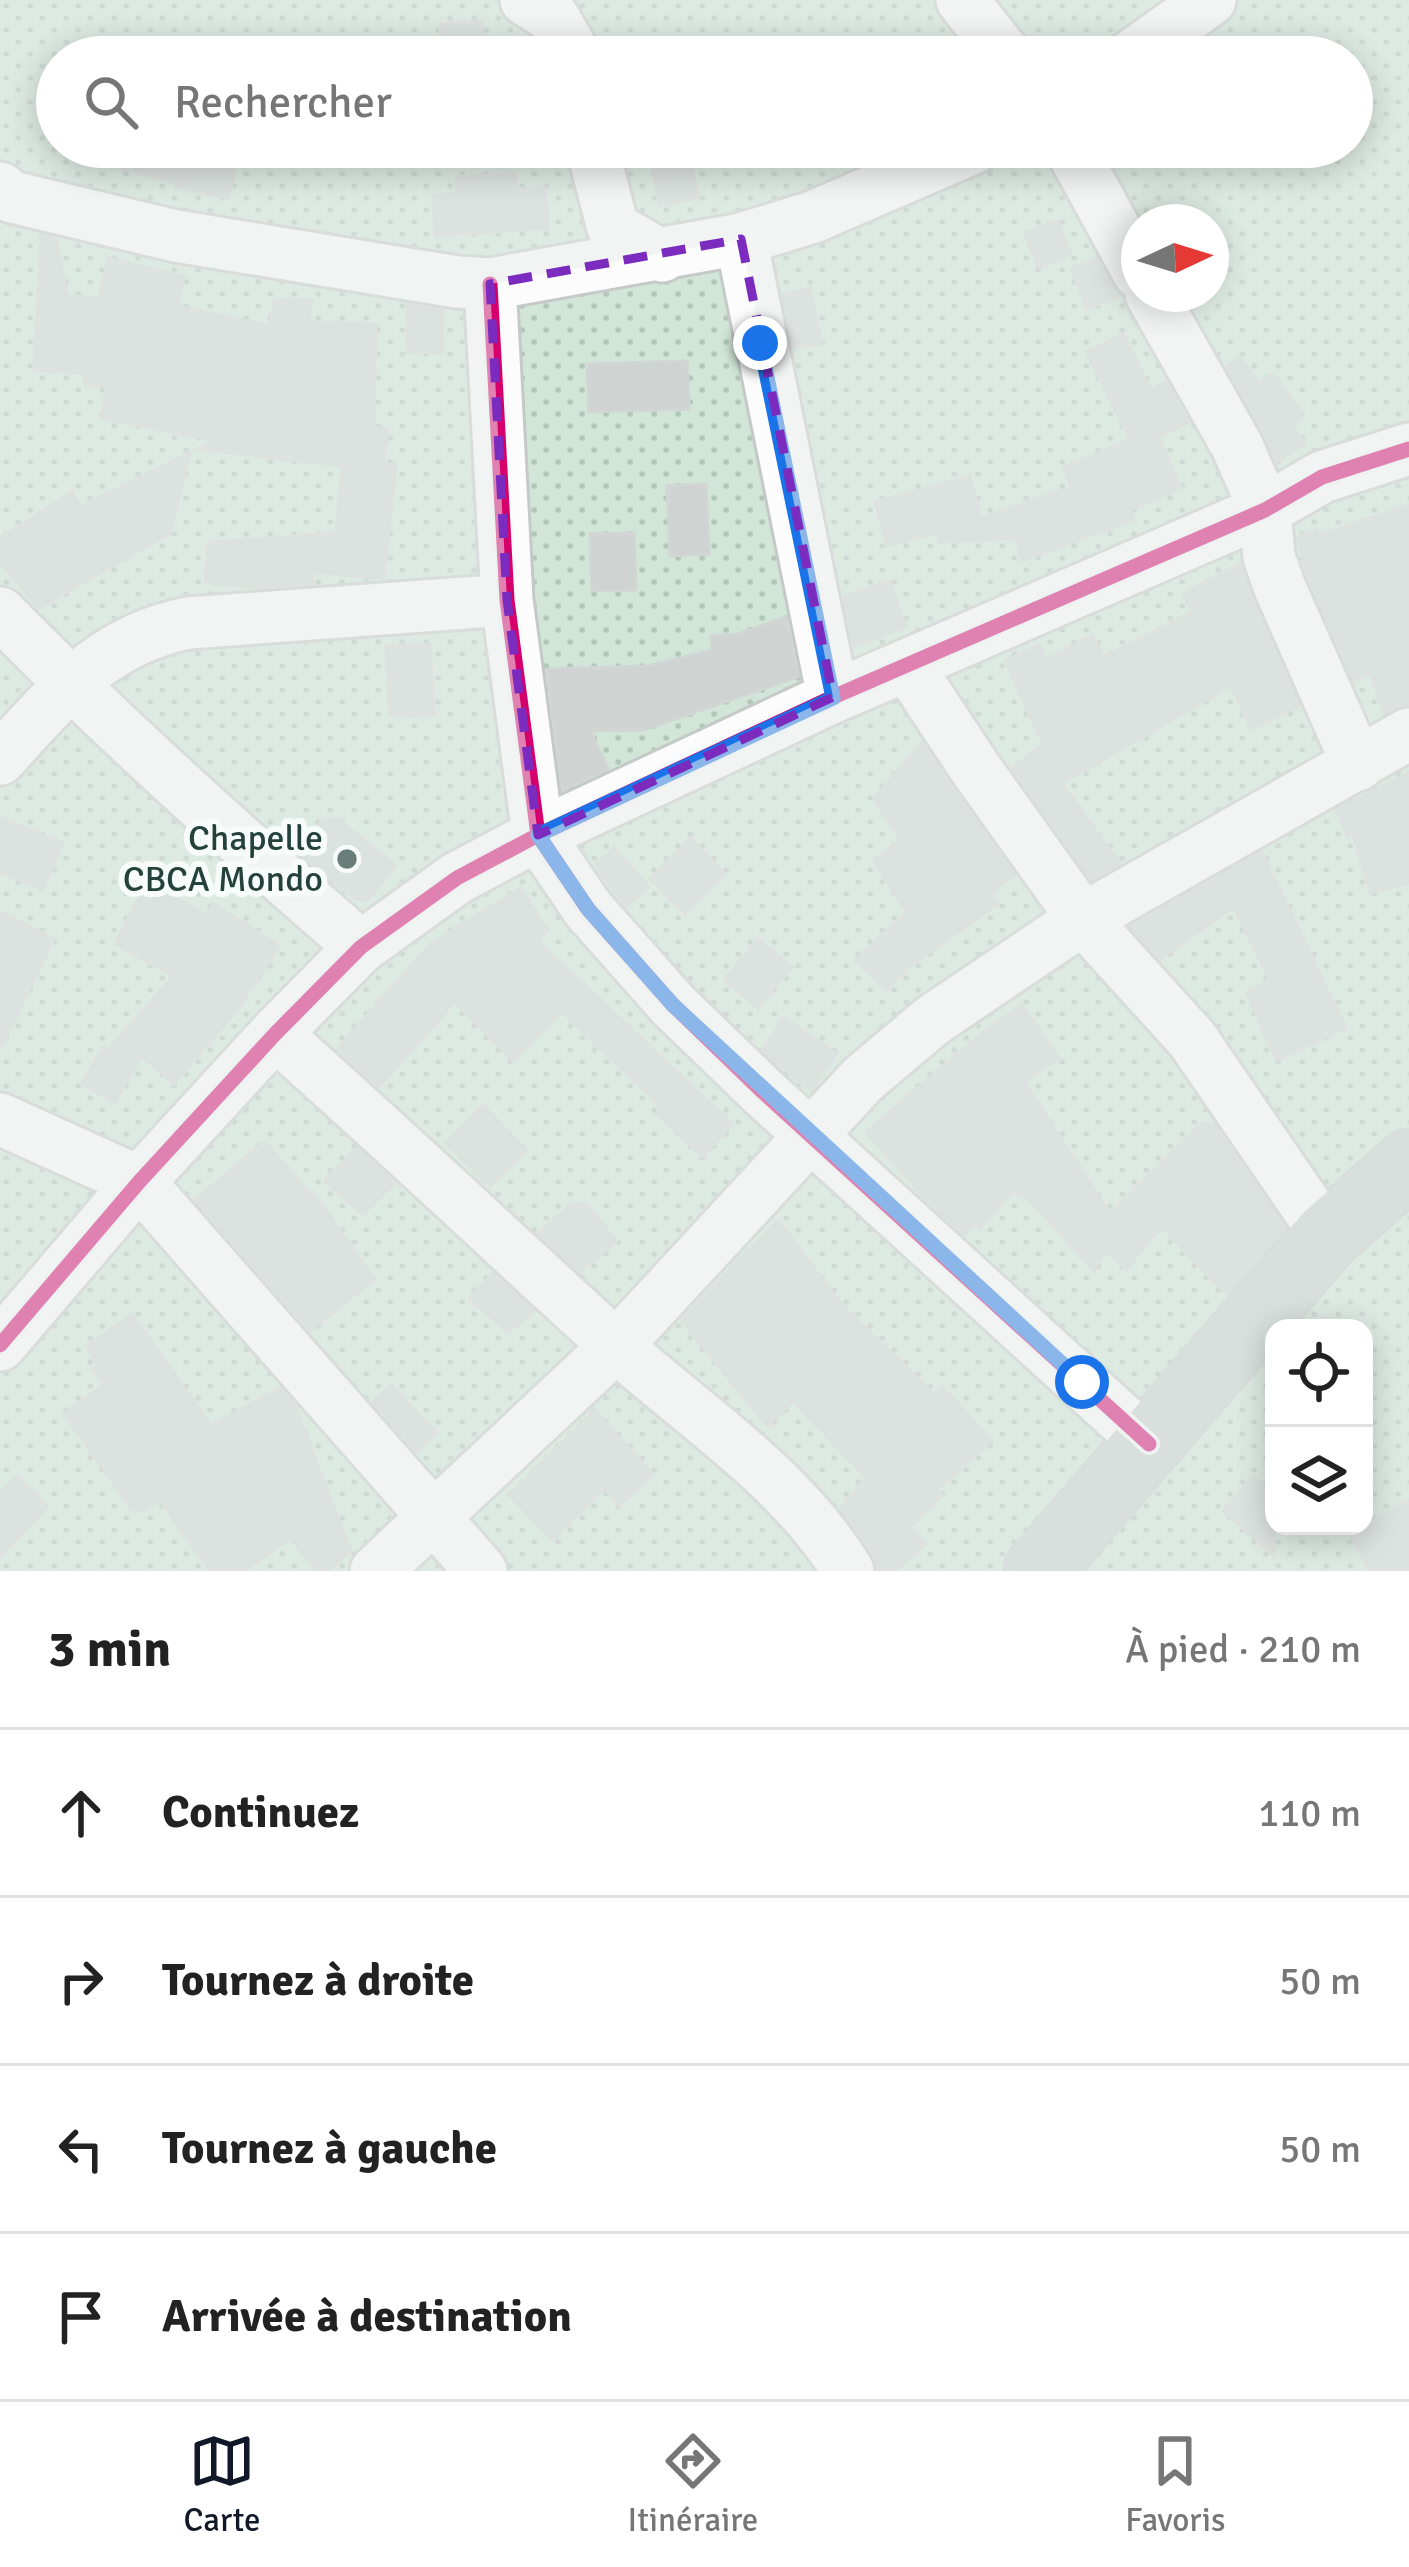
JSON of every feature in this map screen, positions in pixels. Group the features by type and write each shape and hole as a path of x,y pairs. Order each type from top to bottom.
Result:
{"highway":[{"path":"1038,1571 1327,1236 1407,1174"}],"street":[{"path":"526,0 553,17 564,36"},
{"path":"962,0 990,36"},
{"path":"1159,36 1210,0"},
{"path":"597,168 613,228 662,256"},
{"path":"4,199 176,236 490,284 741,239 814,217 927,168"},
{"path":"1082,168 1121,240"},
{"path":"741,239 833,698"},
{"path":"490,284 506,600 538,835 588,909 673,1005 1149,1444"},
{"path":"1161,312 1237,446 1265,510 1269,557 1280,588 1358,765"},
{"path":"0,1345 140,1182 361,946 457,878 538,835 833,698 1265,510 1322,477 1409,449"},
{"path":"0,759 69,684 130,640 188,623 506,600"},
{"path":"0,613 225,829 361,946"},
{"path":"907,665 1083,919 1192,1039 1327,1236"},
{"path":"376,1571 616,1346 863,1079 933,1020 1083,919 1409,734"},
{"path":"275,1034 616,1346 704,1416 788,1495 848,1571"},
{"path":"0,1119 140,1182 481,1571"}],"highlighted area":[{"path":"741,239 833,697 538,835 507,600 490,284"}],"green space":[{"path":"0,0 1409,0 1409,1571 0,1571"}],"building":[{"path":"481,21 482,36 441,36 440,24"},
{"path":"120,168 235,168 229,199 175,187 176,183"},
{"path":"653,168 693,168 698,198 659,205"},
{"path":"516,173 517,189 545,187 548,228 435,236 433,195 457,193 456,177"},
{"path":"1057,220 1071,254 1039,268 1024,234"},
{"path":"41,235 56,238 67,296 99,298 108,258 184,276 177,306 270,326 274,300 312,300 309,322 376,324 374,427 388,429 384,465 396,464 384,579 312,572 313,584 260,588 205,583 208,542 336,533 342,466 198,449 215,441 101,418 107,385 85,386 84,373 34,370"},
{"path":"1097,258 1120,296 1087,309 1071,268"},
{"path":"810,288 822,343 794,348 783,295"},
{"path":"407,304 443,310 442,353 407,352"},
{"path":"1123,334 1151,390 1166,382 1189,422 1159,437 1181,488 1130,510 1134,520 1021,561 1017,539 939,542 937,533 887,546 875,502 970,476 981,518 1071,487 1063,467 1130,440 1086,352"},
{"path":"1239,357 1260,383 1273,373 1304,416 1293,425 1305,444 1277,462 1227,367"},
{"path":"687,361 689,409 589,412 587,364"},
{"path":"190,453 170,533 39,608 0,563 0,538 72,492 81,506"},
{"path":"706,484 709,554 670,556 667,486"},
{"path":"1409,505 1409,704 1384,713 1370,673 1354,681 1308,577 1297,537 1316,529 1319,535"},
{"path":"634,533 636,590 592,591 590,534"},
{"path":"1240,564 1299,706 1251,729 1231,686 1062,783 1120,864 1092,880 1012,768 1043,744 1005,661 1040,645 1046,659 1093,635 1104,657 1192,612 1183,594"},
{"path":"889,581 906,627 853,646 844,597"},
{"path":"786,617 798,677 643,730 591,731 608,769 562,790 547,669 648,666 712,650 711,636 738,634"},
{"path":"430,644 434,714 390,716 386,647"},
{"path":"922,742 1015,875 991,892 998,904 910,966 886,990 856,960 906,912 873,859 901,842 874,799"},
{"path":"1409,773 1409,883 1370,893 1353,834 1347,837 1337,809"},
{"path":"0,817 63,843 43,890 0,872"},
{"name":"Chapelle CBCA Mondo","path":"324,819 338,819 396,866 369,899 355,899 298,852"},
{"path":"691,838 725,874 685,914 650,879"},
{"path":"614,848 649,887 626,907 595,865"},
{"path":"1262,852 1346,1028 1277,1060 1246,992 1270,981 1234,907 1160,959 1130,927"},
{"path":"147,882 206,914 213,903 279,946 239,1008 174,1084 141,1056 115,1103 82,1084 103,1047 108,1050 173,976 115,944"},
{"path":"521,888 547,930 538,941 733,1124 702,1157 656,1114 662,1108 562,1012 513,1061 455,1002 379,1087 337,1049 431,943"},
{"path":"0,911 54,939 0,1050"},
{"path":"758,939 792,967 758,1008 724,980"},
{"path":"1022,1005 1059,1058 1024,1081 1110,1213 1201,1124 1214,1124 1285,1228 1227,1295 1161,1226 1127,1269 1105,1251 1094,1271 1024,1194 1019,1197 1014,1191 979,1229 974,1224 964,1235 866,1132 983,1032"},
{"path":"784,1018 837,1054 811,1091 762,1050"},
{"path":"483,1105 527,1150 490,1187 446,1143"},
{"path":"265,1141 313,1193 375,1279 310,1331 195,1200"},
{"path":"357,1148 395,1183 363,1215 324,1181"},
{"path":"572,1204 586,1204 617,1241 580,1272 538,1233"},
{"path":"778,1220 843,1306 934,1394 942,1386 992,1441 937,1490 942,1495 911,1527 926,1544 895,1571 878,1571 873,1554 840,1509 866,1478 793,1401 768,1427 681,1320"},
{"path":"493,1273 534,1311 509,1332 469,1299"},
{"path":"132,1314 211,1425 280,1388 294,1403 351,1551 327,1571 317,1571 290,1538 244,1571 210,1571 160,1500 146,1510 132,1510 64,1414 103,1385 93,1369 98,1365 86,1347"},
{"path":"391,1385 437,1433 417,1452 373,1402"},
{"path":"595,1410 653,1475 619,1506 604,1488 553,1540 509,1495"},
{"path":"17,1476 48,1506 0,1557 0,1493"},
{"path":"1253,1476 1265,1486 1265,1535 1274,1535 1274,1556 1223,1511"},
{"path":"1409,1501 1409,1571 1370,1571 1351,1535 1373,1535 1373,1520"}],"cycle path":[{"path":"490,284 507,600 538,835 588,909 673,1005 1149,1444"},
{"path":"0,1345 139,1182 275,1034 361,947 457,878 538,835 833,697 1265,510 1322,477 1409,449"}],"place":[{"name":"Chapelle CBCA Mondo","path":"347,859"}],"route":[{"path":"760,343 833,698 538,835 588,909 673,1005 1082,1382"}]}
